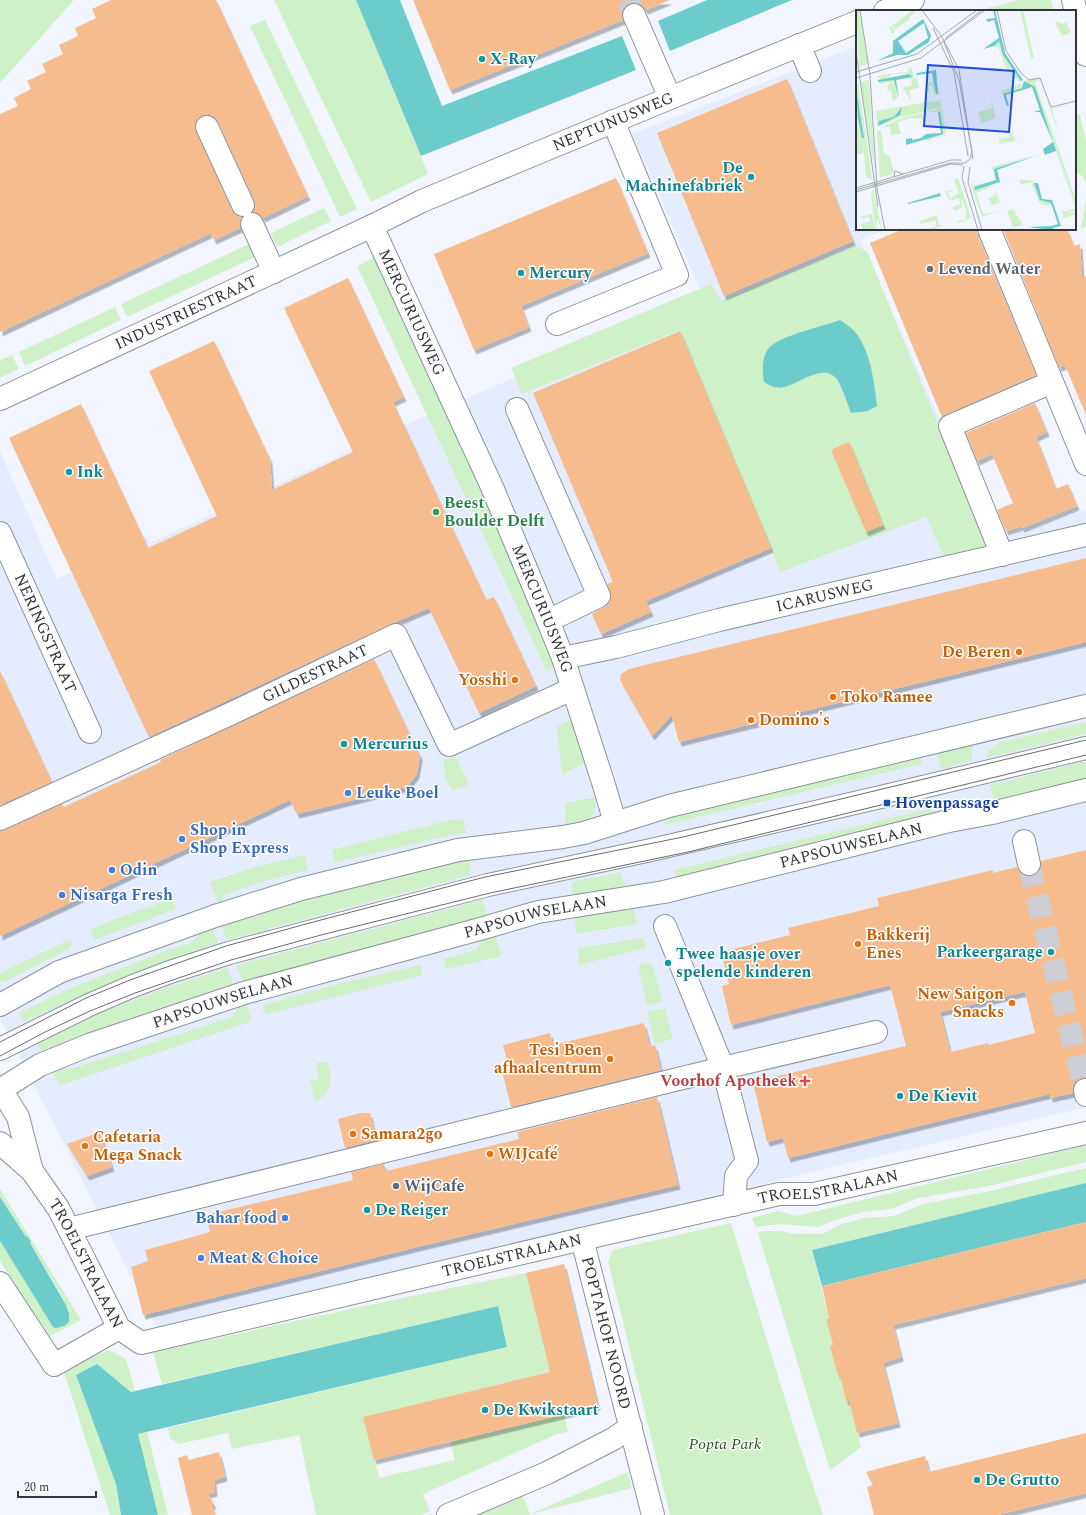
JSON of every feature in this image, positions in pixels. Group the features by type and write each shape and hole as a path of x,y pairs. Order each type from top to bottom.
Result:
{"street":[{"path":"1073,0 1075,10"},
{"path":"1076,13 1086,55"},
{"path":"634,15 670,98"},
{"name":"NEPTUNUSWEG","path":"372,226 422,201 670,98 799,45 856,25"},
{"path":"799,45 810,71"},
{"path":"557,324 677,275 613,122"},
{"path":"207,127 274,272"},
{"name":"INDUSTRIESTRAAT","path":"0,399 372,226"},
{"name":"MERCURIUSWEG","path":"372,226 492,487 548,621 563,658 615,822"},
{"path":"989,230 1086,464"},
{"path":"1002,555 950,426 1052,382"},
{"path":"516,409 599,596 548,621"},
{"name":"NERINGSTRAAT","path":"0,534 90,732"},
{"name":"ICARUSWEG","path":"563,658 616,647 719,620 1086,535"},
{"name":"GILDESTRAAT","path":"0,819 228,715 396,635 449,745 572,689"},
{"path":"0,1005 59,972 215,916 301,889 458,850 563,838 584,833 669,806 1086,706"},
{"path":"0,1048 89,1005 133,986 170,972 229,953 488,885 651,850 1086,748"},
{"name":"PAPSOUWSELAAN","path":"0,1089 40,1064 89,1045 236,996 538,912 664,892 949,821 992,813 1086,790"},
{"path":"1024,841 1029,864"},
{"path":"665,926 723,1068 747,1161 736,1176 734,1205"},
{"path":"70,1229 723,1068 876,1032"},
{"name":"TROELSTRALAAN","path":"0,1089 18,1117 32,1171"},
{"name":"TROELSTRALAAN","path":"0,1143 32,1171 58,1208 119,1328 140,1343 582,1238 779,1194 814,1194 1086,1133"},
{"name":"POPTAHOF NOORD","path":"582,1238 653,1515"},
{"path":"0,1283 54,1365 119,1328"},
{"name":"POPTAHOF NOORD","path":"448,1515 547,1473 613,1439 631,1427"}],"shaded area":[{"path":"856,46 856,230 885,230 860,240 994,541 1086,510 1086,1107 157,1328 0,1018 0,451 57,579 146,536 150,543 438,410 704,298 632,134"}],"green space":[{"path":"0,0 74,0 0,83"},
{"path":"274,0 356,0 428,174 371,202"},
{"path":"1020,0 1051,0 1054,10 988,10 987,8"},
{"path":"265,20 357,209 340,217 250,26"},
{"path":"1076,113 1080,115 1086,140 1086,184 1084,178 1076,172"},
{"path":"1086,200 1086,227 1081,228"},
{"path":"324,208 331,221 277,247 271,233"},
{"path":"249,244 255,257 127,317 121,304"},
{"path":"854,246 867,251 990,551 947,562 926,517 780,572 680,330 522,394 511,368 711,284 721,301","holes":["819,373 873,374 851,413 837,379 830,374"]},
{"path":"376,257 514,559 555,667 547,671 357,266"},
{"path":"115,307 121,320 25,366 19,352"},
{"path":"12,355 19,369 0,378 0,360"},
{"path":"573,719 586,763 562,774 557,726"},
{"path":"1086,722 1086,734 986,758 989,750 998,743"},
{"path":"974,743 972,749 972,761 941,769 937,752"},
{"path":"455,756 469,784 453,790 446,781 443,761"},
{"path":"920,756 922,764 664,825 663,819"},
{"path":"1086,761 1086,780 994,801 990,785"},
{"path":"596,797 596,804 589,822 566,829 565,803"},
{"path":"933,808 934,816 677,878 674,870"},
{"path":"463,819 466,833 335,863 332,850 449,820"},
{"path":"305,855 308,870 260,882 224,895 222,903 219,905 210,882 255,867"},
{"path":"469,856 471,875 227,940 219,919"},
{"path":"620,872 627,890 573,897 572,882"},
{"path":"172,899 176,909 95,940 90,930 128,914"},
{"path":"482,900 490,922 245,987 236,965"},
{"path":"632,902 637,924 576,934 574,912"},
{"path":"211,924 218,943 120,980 24,1022 19,1013 73,987 184,944 187,946"},
{"path":"495,935 501,953 499,957 445,969 444,959 476,950 483,938"},
{"path":"643,938 646,948 579,965 578,948"},
{"path":"71,939 72,943 69,949 2,983 0,980 0,973"},
{"path":"645,963 651,963 663,1001 647,1006 638,966"},
{"path":"421,965 422,975 267,1014 263,1010 264,1005 337,984"},
{"path":"227,968 236,990 43,1054 36,1043 138,998"},
{"path":"245,1001 251,1018 250,1022 61,1085 51,1071 58,1067 70,1069 232,1017 241,1002"},
{"path":"665,1008 673,1039 655,1044 647,1012"},
{"path":"327,1062 331,1079 330,1084 325,1094 315,1101 310,1081 319,1080 316,1063"},
{"path":"1086,1145 1086,1162 989,1186 918,1198 891,1209 863,1212 838,1219 818,1227 780,1224 756,1227 752,1218 778,1211 797,1216"},
{"path":"1086,1168 1086,1183 812,1250 829,1318 826,1319 833,1345 831,1346 838,1375 840,1375 846,1401 849,1401 861,1447 830,1470 758,1233 763,1231 779,1231 796,1234 822,1234 842,1224 864,1218 894,1216 923,1204 990,1191"},
{"path":"0,1189 81,1320 48,1337 0,1261 0,1241 53,1327 69,1322 69,1314 62,1296 0,1197"},
{"name":"Popta Park","path":"731,1223 794,1428 823,1515 670,1515 608,1261 613,1250"},
{"path":"526,1273 550,1372 364,1417 379,1478 455,1460 450,1442 564,1414 568,1432 557,1434 423,1494 430,1511 421,1515 316,1515 299,1435 232,1449 228,1433 179,1444 170,1438 168,1428 507,1347 498,1306 162,1384 153,1352 397,1299"},
{"path":"109,1350 126,1359 135,1391 131,1392 97,1364 76,1375 116,1484 121,1515 110,1515 63,1369"},
{"path":"147,1432 168,1515 158,1515 137,1434"},
{"path":"628,1472 632,1488 527,1515 478,1515 477,1510 522,1494 530,1514"}],"water":[{"path":"356,0 400,0 442,106 622,36 636,70 421,156"},
{"path":"707,0 792,0 670,51 658,21"},
{"path":"840,320 855,332 865,348 871,367 877,406 868,411 851,413 838,381 830,374 817,373 781,388 774,387 764,382 764,357 772,345 795,334"},
{"path":"1086,1183 1086,1222 822,1286 812,1250"},
{"path":"0,1197 26,1237 27,1236 31,1242 30,1243 66,1305 69,1314 69,1322 64,1326 56,1328 53,1327 0,1241"},
{"path":"498,1306 507,1347 138,1434 158,1515 121,1515 116,1484 76,1375 97,1364 131,1392"}],"building":[{"path":"111,0 216,0 308,196 263,218 259,214 253,212 255,206 254,200 218,122 214,117 209,115 202,116 197,120 195,126 196,132 232,210 236,215 242,217 240,228 214,240 211,233 0,332 0,114 18,106 14,98 31,89 27,81 46,72 42,64 63,54 59,45 78,36 75,28 96,18 92,9"},
{"name":"X-Ray","path":"413,0 670,0 646,10 641,5 629,3 624,8 622,14 623,20 450,90"},
{"name":"De Machinefabriek","path":"787,79 853,241 724,296 657,133"},
{"name":"Mercury","path":"616,178 648,253 521,306 529,327 474,350 434,254"},
{"path":"901,230 977,230 977,234 1036,375 950,413 941,415 870,243"},
{"path":"1003,230 1067,230 1074,246 1080,244 1082,278 1086,276 1086,415 1065,365 1059,367"},
{"path":"348,278 404,397 393,402 486,600 494,597 536,686 479,713 429,608 391,624 149,737 9,438 81,404 148,548 217,516 149,371 214,341 270,459 272,490 353,452 284,308"},
{"path":"680,331 771,548 646,601 651,612 601,634 592,614 609,603 611,597 607,584 613,582 533,393"},
{"path":"1035,403 1047,432 1036,437 1056,489 1068,484 1077,506 1022,528 1021,526 1006,531 997,510 1013,503 992,454 977,461 966,433"},
{"path":"849,442 883,525 866,532 831,450"},
{"path":"1086,558 1086,642 679,742 672,715 652,736 620,680 621,674 629,669"},
{"path":"374,659 420,756 417,774 407,787 297,814 290,800 0,936 0,831 62,804 64,807"},
{"path":"0,671 52,782 0,805"},
{"path":"1086,850 1086,1078 1076,1081 1073,1086 1073,1093 1050,1098 1050,1094 788,1158 783,1138 767,1142 753,1082 906,1046 890,985 731,1025 722,986 729,984 721,952 790,935 788,928 879,906 877,898 993,870 993,873 1017,867 1025,876 1032,876 1041,868 1041,861","holes":["1025,992 1035,1033 989,1045 988,1043 950,1052 940,1012"]},
{"path":"644,1023 650,1047 655,1045 661,1070 511,1107 502,1071 509,1069 503,1045 550,1033 553,1045"},
{"name":"De Reiger","path":"657,1097 678,1185 421,1246 143,1315 131,1267 148,1261 145,1250 210,1232 206,1215 353,1180 351,1172 384,1164 386,1171 519,1139 517,1132"},
{"path":"361,1113 370,1113 376,1140 345,1148 338,1119"},
{"path":"100,1132 112,1167 87,1176 67,1144"},
{"path":"1086,1222 1086,1278 893,1325 901,1357 883,1363 898,1423 857,1433 849,1401 846,1401 840,1375 838,1376 830,1346 833,1345 826,1319 829,1318 822,1286"},
{"name":"De Kwikstaart","path":"564,1264 598,1406 374,1460 363,1417 550,1372 526,1273"},
{"name":"De Grutto","path":"1086,1433 1086,1493 997,1515 874,1515 867,1487 873,1485 866,1472 925,1456 929,1472"},
{"path":"219,1452 225,1477 214,1480 215,1492 208,1494 214,1505 211,1505 216,1515 192,1515 178,1458 187,1455 189,1460"}],"tunnel":[{"path":"628,0 634,15"},
{"path":"1029,864 1085,1090"}],"tram line":[{"path":"0,1042 86,998 130,980 226,946 485,877 683,837 1086,740"},
{"path":"0,1056 45,1032 90,1011 135,993 231,960 321,935 490,893 688,852 1086,755"}],"place":[{"name":"X-Ray","path":"482,59"},
{"name":"De Machinefabriek","path":"751,177"},
{"name":"Levend Water","path":"930,269"},
{"name":"Mercury","path":"521,273"},
{"name":"Ink","path":"69,472"},
{"name":"Beest Boulder Delft","path":"436,512"},
{"name":"De Beren","path":"1019,652"},
{"name":"Yosshi","path":"515,680"},
{"name":"Toko Ramee","path":"833,697"},
{"name":"Domino's","path":"751,720"},
{"name":"Mercurius","path":"344,744"},
{"name":"Leuke Boel","path":"348,793"},
{"name":"Hovenpassage","path":"887,803"},
{"name":"Shop in Shop Express","path":"182,839"},
{"name":"Odin","path":"112,870"},
{"name":"Nisarga Fresh","path":"62,895"},
{"name":"Bakkerij Enes","path":"858,944"},
{"name":"Parkeergarage","path":"1051,952"},
{"name":"Twee haasje over spelende kinderen","path":"668,963"},
{"name":"New Saigon Snacks","path":"1012,1003"},
{"name":"Tesi Boen afhaalcentrum","path":"610,1059"},
{"name":"Voorhof Apotheek","path":"805,1081"},
{"name":"De Kievit","path":"900,1096"},
{"name":"Samara2go","path":"353,1134"},
{"name":"Cafetaria Mega Snack","path":"85,1146"},
{"name":"WIJcafé","path":"490,1154"},
{"name":"WijCafe","path":"396,1186"},
{"name":"De Reiger","path":"367,1210"},
{"name":"Bahar food","path":"285,1218"},
{"name":"Meat & Choice","path":"201,1258"},
{"name":"De Kwikstaart","path":"485,1410"},
{"name":"De Grutto","path":"977,1480"}]}
